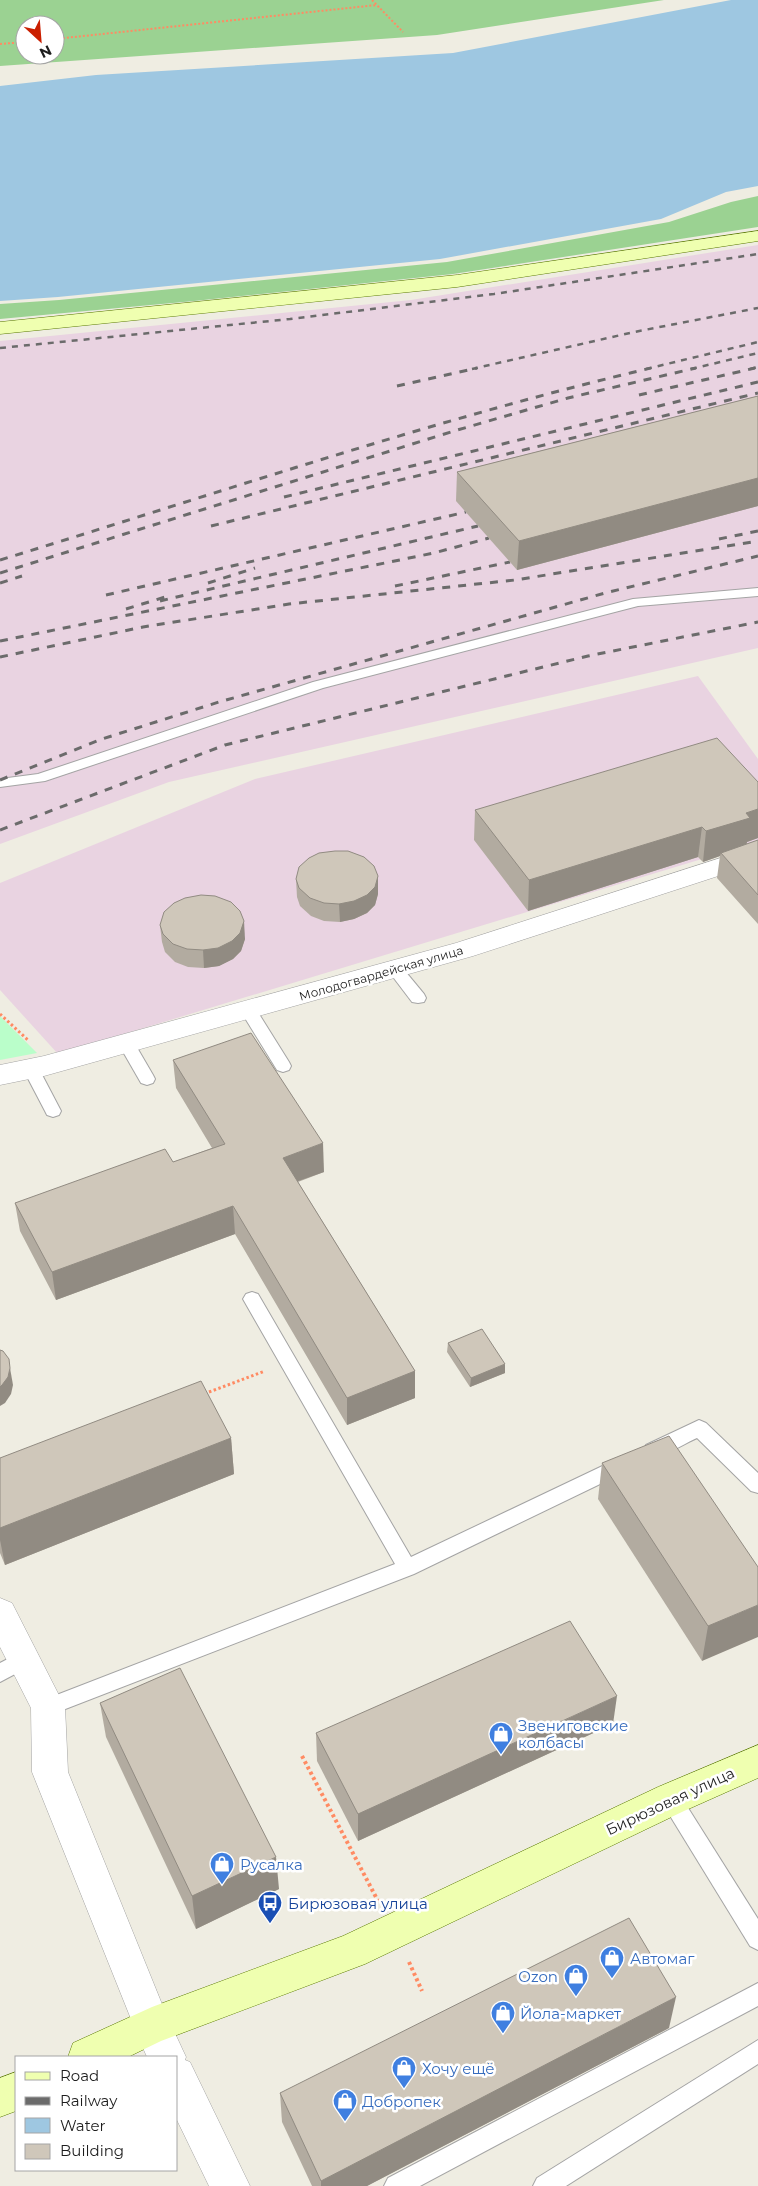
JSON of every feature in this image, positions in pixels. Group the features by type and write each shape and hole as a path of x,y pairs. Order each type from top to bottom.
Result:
{"main road":[{"path":"0,328 457,281 758,236"},
{"name":"Бирюзовая улица","path":"92,2056 160,2042 671,1799 758,1761"},
{"path":"0,2098 15,2091"}],"street":[{"name":"Молодогвардейская улица","path":"0,1075 31,1069 464,950 758,854"},
{"path":"0,1613 12,1666 48,1707 50,1772 160,2042"},
{"path":"178,2080 230,2186"}],"lane":[{"path":"0,782 40,778 318,685 638,602 758,592"},
{"path":"395,969 418,998"},
{"path":"248,1010 283,1066"},
{"path":"126,1043 147,1079"},
{"path":"31,1069 53,1111"},
{"path":"252,1300 407,1568"},
{"path":"48,1707 407,1568 699,1428 758,1485"},
{"path":"671,1799 758,1939"},
{"path":"396,2186 758,1994"},
{"path":"545,2186 758,2051"}],"path":[{"path":"372,0 402,32"},
{"path":"65,38 377,5"},
{"path":"0,44 15,43"},
{"path":"209,1392 288,1362"},
{"path":"302,1756 422,1991"}],"shaded area":[{"path":"758,245 758,648 169,782 0,844 0,341 411,300"},
{"path":"698,676 758,759 758,842 58,1054 0,990 0,883 255,779"}],"green space":[{"path":"0,0 664,0 437,35 65,61 65,15 15,15 15,65 0,66"},
{"path":"758,196 758,227 453,274 0,319 0,304 59,300 447,262 669,222 731,202"},
{"path":"0,1016 37,1053 0,1060"}],"water":[{"path":"731,0 758,0 758,186 726,192 661,219 440,259 58,297 0,301 0,86 96,75 453,53"}],"building":[{"path":"758,396 758,478 519,541 457,472"},
{"path":"717,738 758,782 758,809 746,813 750,818 706,831 702,827 529,880 475,810"},
{"path":"758,840 758,895 721,853"},
{"path":"348,851 364,857 374,866 378,876 375,887 367,895 354,901 339,904 324,903 310,898 299,888 296,879 299,867 309,858 319,853"},
{"path":"201,895 215,896 231,902 240,911 244,921 240,933 232,941 218,948 203,950 187,949 173,944 163,934 160,925 164,912 174,903 185,898"},
{"path":"251,1033 323,1143 283,1158 415,1371 347,1398 233,1206 52,1272 15,1203 165,1149 173,1162 225,1144 173,1060"},
{"path":"482,1329 505,1364 471,1378 448,1343"},
{"path":"0,1350 9,1359 10,1368 8,1377 0,1387"},
{"path":"201,1381 231,1438 0,1528 0,1458"},
{"path":"669,1436 758,1567 758,1605 708,1626 602,1463"},
{"path":"570,1621 617,1696 358,1814 316,1733"},
{"path":"180,1668 276,1857 192,1896 100,1703"},
{"path":"629,1918 676,1997 321,2181 280,2093"}],"railway":[{"path":"0,348 290,319 494,294 758,254"},
{"path":"472,369 634,332 758,308"},
{"path":"646,369 758,342"},
{"path":"691,369 758,353"},
{"path":"750,369 758,367"},
{"path":"397,386 477,368"},
{"path":"0,560 405,434 569,388 651,368"},
{"path":"0,573 454,431 568,398 696,368"},
{"path":"639,395 755,368"},
{"path":"284,497 758,382"},
{"path":"211,526 758,393"},
{"path":"106,595 466,512"},
{"path":"160,601 478,526"},
{"path":"719,539 758,531"},
{"path":"0,641 434,553 489,538"},
{"path":"0,657 143,627 289,604 515,580 758,541"},
{"path":"0,780 102,739 219,702 605,593 758,556"},
{"path":"395,586 510,562"},
{"path":"208,583 255,568"},
{"path":"0,583 22,576"},
{"path":"126,609 165,597"},
{"path":"0,830 225,745 588,656 758,622"}],"place":[{"name":"Звениговские колбасы","path":"501,1755"},
{"name":"Русалка","path":"222,1885"},
{"name":"Бирюзовая улица","path":"270,1924"},
{"name":"Автомаг","path":"612,1979"},
{"name":"Ozon","path":"576,1997"},
{"name":"Йола-маркет","path":"503,2034"},
{"name":"Хочу ещё","path":"404,2089"},
{"name":"Добропек","path":"345,2122"}]}
